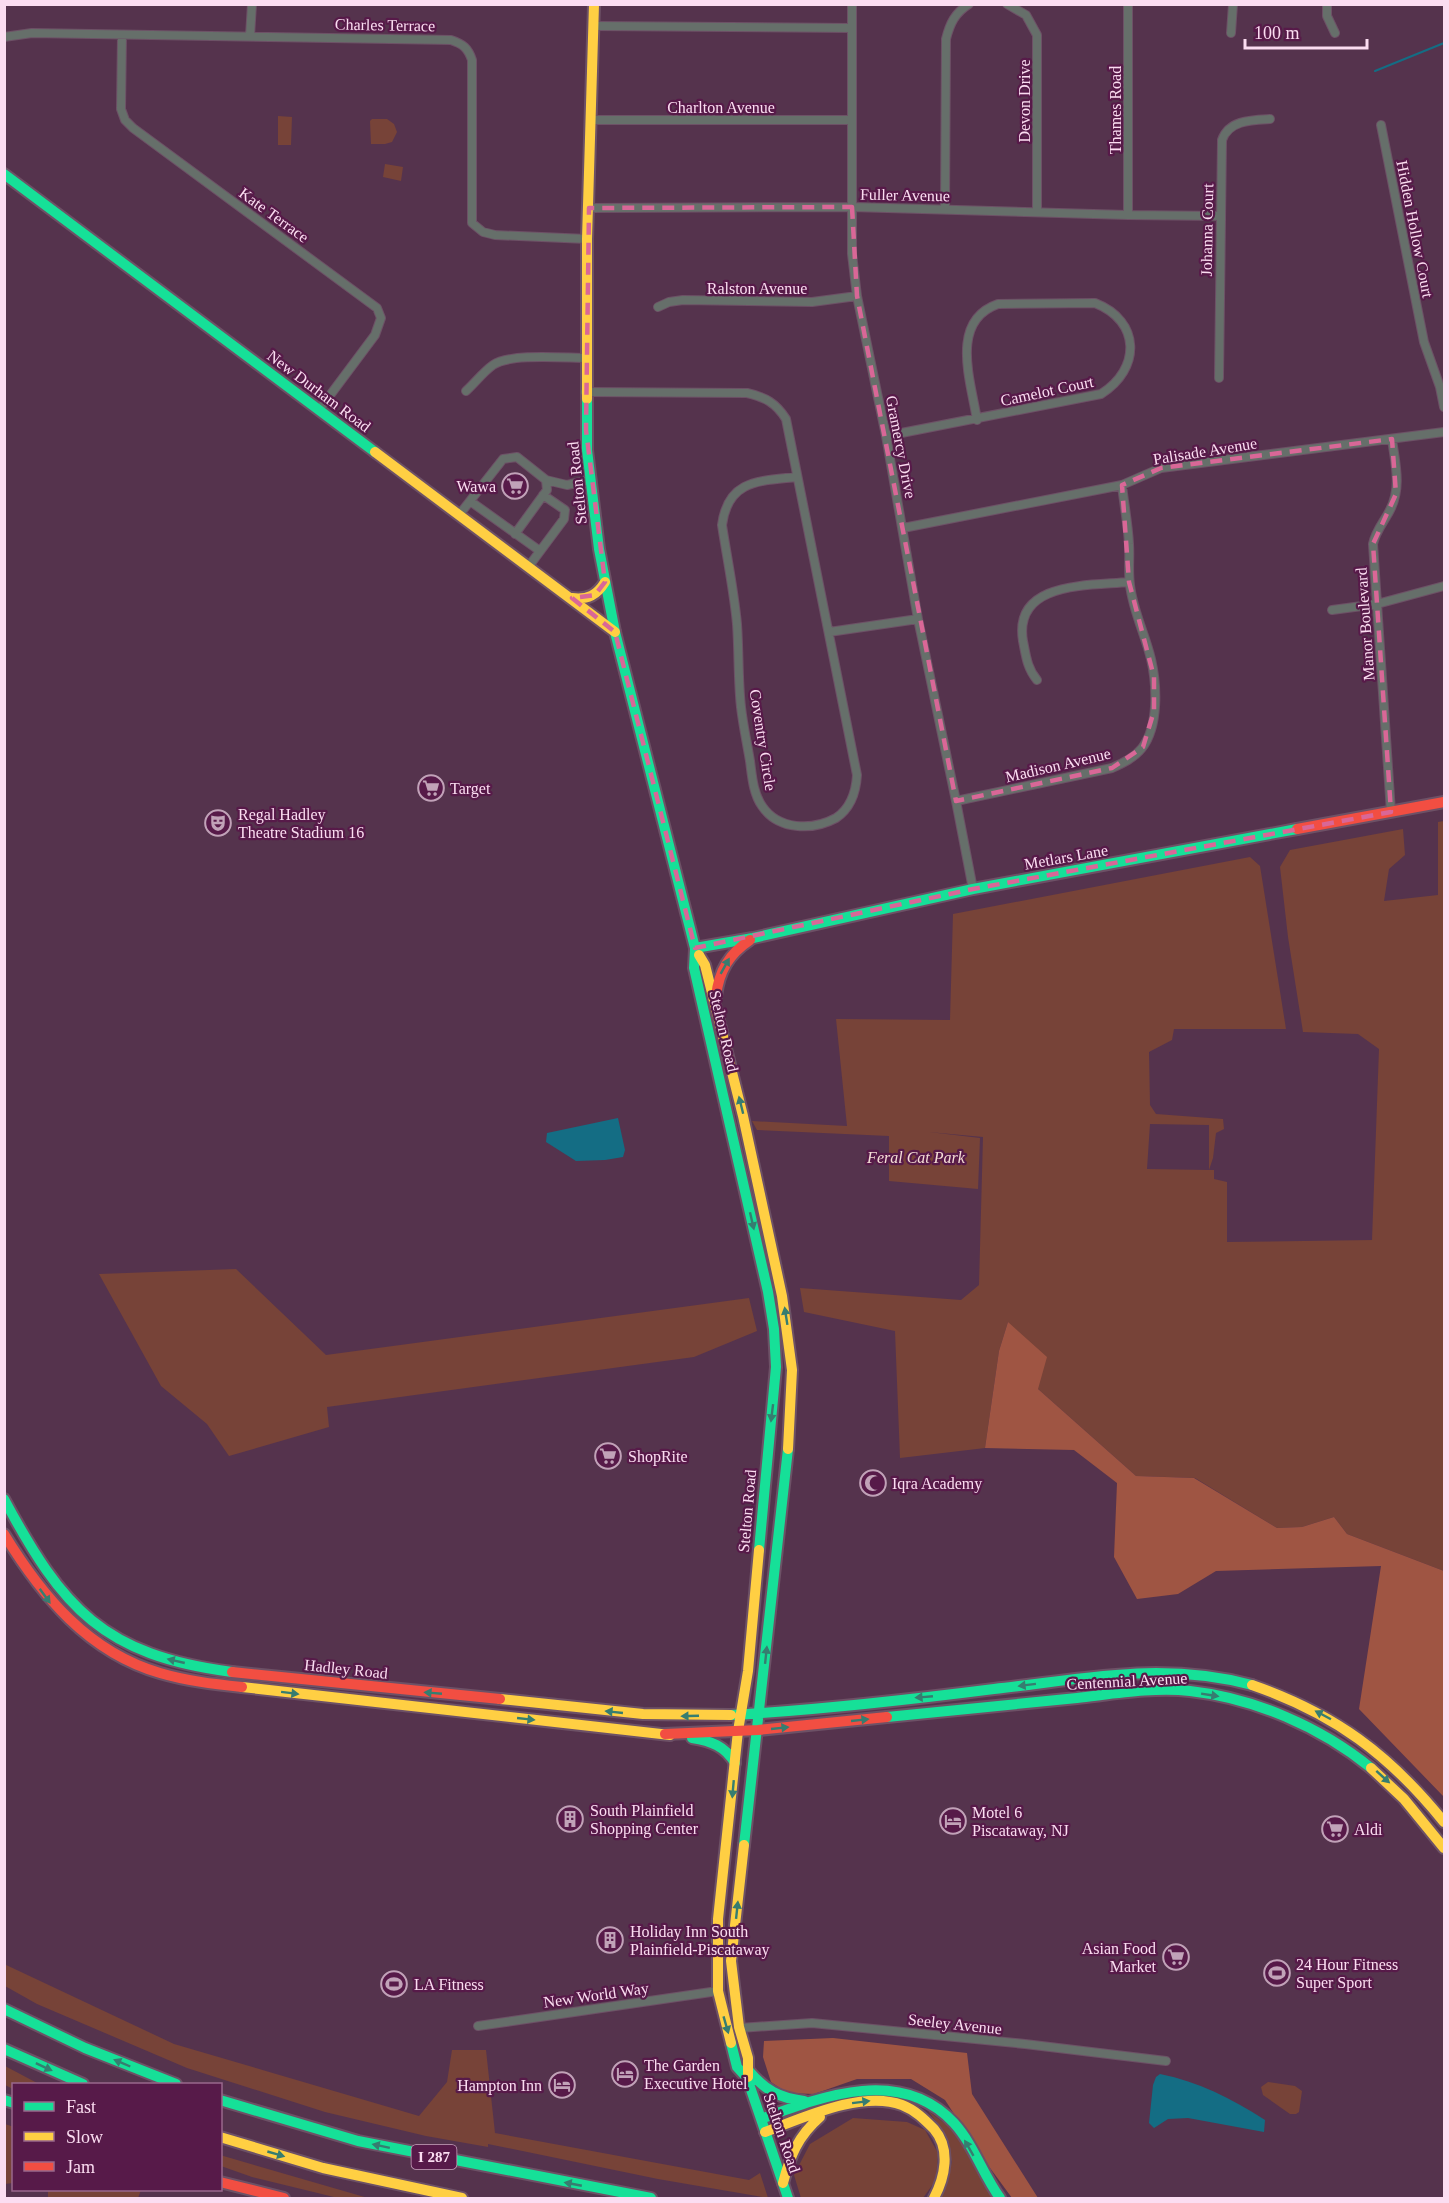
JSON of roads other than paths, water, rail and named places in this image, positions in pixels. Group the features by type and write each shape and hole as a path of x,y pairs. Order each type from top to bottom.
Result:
{"main road":[{"name":"Stelton Road","path":"594,4 585,392 587,450 599,549 615,632 695,948 705,965 743,1116 782,1296 792,1370 791,1417 731,1961 740,2028 750,2064 748,2074 786,2191"},
{"name":"New Durham Road","path":"4,174 189,310 615,632"},
{"path":"572,598 581,600 595,595 605,582"},
{"name":"Metlars Lane","path":"695,948 753,938 973,889 1444,802"},
{"path":"716,1004 717,983 726,963 739,947 753,938"},
{"name":"Stelton Road","path":"695,948 694,968 768,1292 774,1329 776,1367 748,1671 740,1714 718,1919 718,1991 737,2067 748,2074"},
{"name":"Hadley Road","path":"4,1499 54,1585 88,1620 125,1643 158,1657 202,1667 250,1674 639,1715 675,1717 759,1713"},
{"name":"Hadley Road","path":"4,1534 16,1555 52,1605 80,1631 122,1659 158,1673 211,1684 665,1734 716,1742 724,1747 735,1763"},
{"path":"16,1555 31,1549"},
{"name":"Centennial Avenue","path":"759,1713 959,1694 1129,1673 1180,1673 1216,1677 1298,1703 1362,1738 1398,1768 1444,1822"},
{"name":"Centennial Avenue","path":"758,1730 1135,1692 1181,1690 1223,1697 1272,1711 1339,1743 1368,1764 1398,1791 1426,1822 1444,1848"},
{"name":"Hadley Road","path":"665,1734 758,1730"},
{"path":"4,2009 85,2048 171,2083"},
{"path":"4,2049 79,2083"},
{"path":"748,2074 774,2095 788,2100 812,2101"},
{"path":"761,2119 812,2101 856,2090 884,2089 910,2094 937,2107 955,2125 1000,2199"},
{"name":"I 287","path":"222,2101 358,2141 651,2199"},
{"path":"765,2132 857,2102 886,2101 909,2107 929,2122 942,2142 945,2155 943,2177 934,2199"},
{"path":"786,2191 790,2154 798,2138 818,2118 832,2109"},
{"name":"I 287","path":"222,2138 323,2168 462,2199"},
{"path":"222,2183 284,2199"}],"street":[{"path":"250,36 252,4"},
{"name":"Gramercy Drive","path":"852,4 852,254 856,296 886,436 918,619 973,889"},
{"path":"945,209 946,39 953,18 969,4"},
{"name":"Devon Drive","path":"1007,4 1026,15 1037,35 1037,212"},
{"name":"Thames Road","path":"1128,4 1128,215"},
{"path":"1231,33 1233,4"},
{"path":"1327,4 1327,16 1335,33"},
{"path":"594,26 851,28"},
{"name":"Charles Terrace","path":"4,37 32,33 451,40 462,44 469,50 472,60 471,213 475,227 495,235 587,239"},
{"name":"Kate Terrace","path":"122,35 121,109 125,120 377,308 381,318 375,335 319,410"},
{"name":"Johanna Court","path":"1219,378 1221,147 1224,132 1231,127 1249,120 1270,119"},
{"name":"Charlton Avenue","path":"591,120 851,120"},
{"name":"Hidden Hollow Court","path":"1381,125 1424,342 1440,387 1444,407"},
{"name":"Fuller Avenue","path":"589,208 852,207 1220,216"},
{"name":"Ralston Avenue","path":"658,307 669,302 683,300 812,302 856,296"},
{"name":"Camelot Court","path":"886,436 977,420 1101,394 1111,388 1122,376 1127,365 1129,338 1121,318 1108,308 1095,303 1074,301 998,304 987,307 976,318 966,340 977,420"},
{"path":"466,392 493,365 509,358 587,358"},
{"name":"Coventry Circle","path":"585,392 747,393 775,404 786,419 857,774 856,788 851,802 841,814 829,822 802,826 788,825 776,820 760,804 755,789 741,707 737,624 722,525 724,512 738,489 751,482 797,477"},
{"name":"Palisade Avenue","path":"903,528 1122,485 1161,468 1444,432"},
{"name":"Manor Boulevard","path":"1391,812 1373,544 1375,535 1396,494 1397,480 1392,439"},
{"path":"459,514 503,459 516,457 546,480 567,485 591,480"},
{"path":"515,534 547,490 546,480"},
{"name":"Madison Avenue","path":"956,801 1112,768 1125,763 1143,747 1150,733 1154,711 1154,677 1151,659 1132,602 1129,582 1129,542 1122,485"},
{"path":"529,566 564,519 565,510 543,495"},
{"path":"470,501 540,552"},
{"path":"1037,680 1027,665 1021,627 1030,607 1041,596 1058,589 1129,582"},
{"path":"1332,610 1377,604 1444,586"},
{"path":"829,632 918,619"},
{"name":"New World Way","path":"478,2026 718,1991"},
{"name":"Seeley Avenue","path":"740,2028 812,2023 1166,2061"}],"water":[{"path":"618,1118 625,1150 623,1157 576,1161 546,1142 547,1133"},
{"path":"1160,2074 1201,2086 1240,2105 1265,2120 1264,2132 1188,2118 1168,2119 1154,2128 1149,2123 1153,2085"}],"waterway":[{"path":"1375,71 1444,43"}],"place":[{"name":"Wawa","path":"515,486"},
{"name":"Target","path":"431,788"},
{"name":"Regal Hadley Theatre Stadium 16","path":"218,823"},
{"name":"ShopRite","path":"608,1456"},
{"name":"Iqra Academy","path":"873,1483"},
{"name":"South Plainfield Shopping Center","path":"570,1819"},
{"name":"Motel 6 Piscataway, NJ","path":"953,1821"},
{"name":"Aldi","path":"1335,1829"},
{"name":"Holiday Inn South Plainfield-Piscataway","path":"610,1940"},
{"name":"Asian Food Market","path":"1176,1957"},
{"name":"24 Hour Fitness Super Sport","path":"1277,1973"},
{"name":"LA Fitness","path":"394,1984"},
{"name":"The Garden Executive Hotel","path":"625,2074"},
{"name":"Hampton Inn","path":"562,2085"}],"park label":[{"name":"Feral Cat Park","path":"916,1157"}]}
